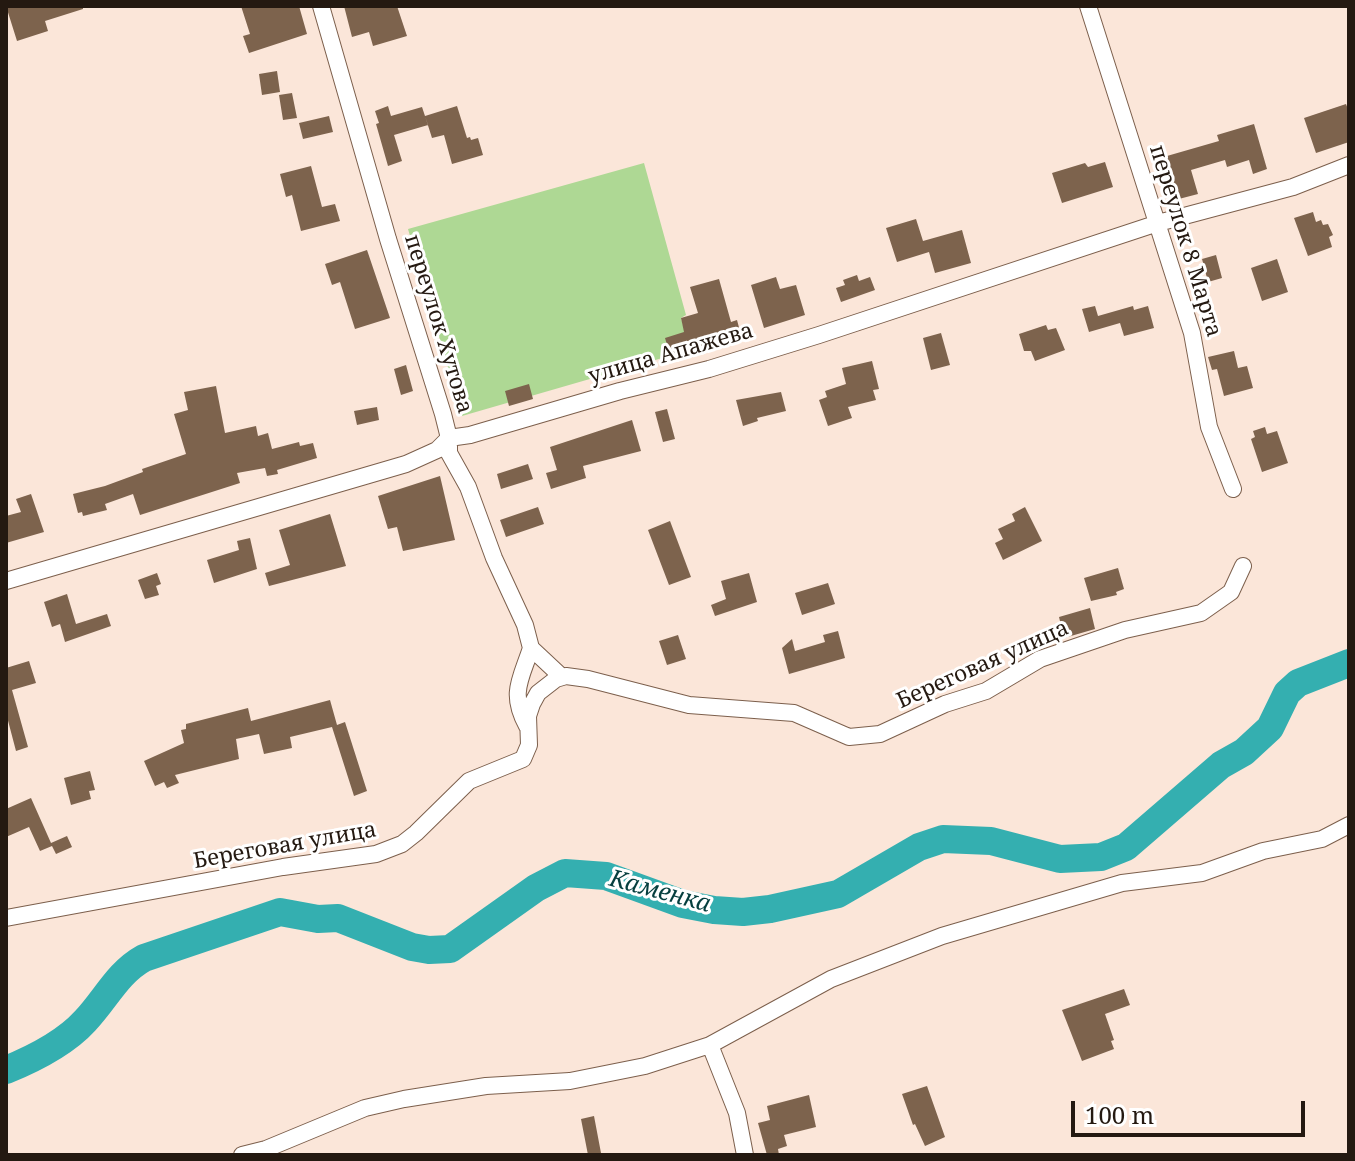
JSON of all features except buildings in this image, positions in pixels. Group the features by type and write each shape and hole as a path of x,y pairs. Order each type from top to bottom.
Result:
{"street":[{"name":"переулок Хутова","path":"321,6 449,438 449,453 468,487 494,558 525,625 531,648"},
{"name":"переулок 8 Марта","path":"1088,6 1192,333 1209,427 1233,489"},
{"name":"улица Апажева","path":"6,581 406,464 437,450 449,438 470,435 620,391 709,369 1158,223 1293,187 1349,165"},
{"name":"Береговая улица","path":"6,918 283,867 363,857 392,849 416,833 469,781 523,759 529,745 528,716 538,693 546,684 562,677 588,679 689,705 794,713 849,737 880,734 945,704 986,691 1040,659 1125,630 1201,613 1231,592 1243,566"},
{"path":"528,727 517,690 518,678 531,648 562,677"},
{"path":"242,1155 266,1149 365,1108 486,1086 570,1081 616,1073 710,1045 831,979 942,936 1122,883 1202,873 1263,851 1322,839 1349,825"},
{"path":"710,1045 737,1113 745,1155"}],"green space":[{"path":"644,163 686,315 681,318 690,350 462,416 408,229"}],"waterway":[{"name":"Каменка","path":"6,1070 68,1036 85,1021 126,971 144,958 280,912 318,919 338,918 412,947 450,949 536,888 565,873 606,876 683,904 743,912 838,894 919,847 943,839 991,841 1060,859 1101,857 1126,847 1221,765 1244,752 1270,728 1287,693 1298,683 1349,663"}]}
